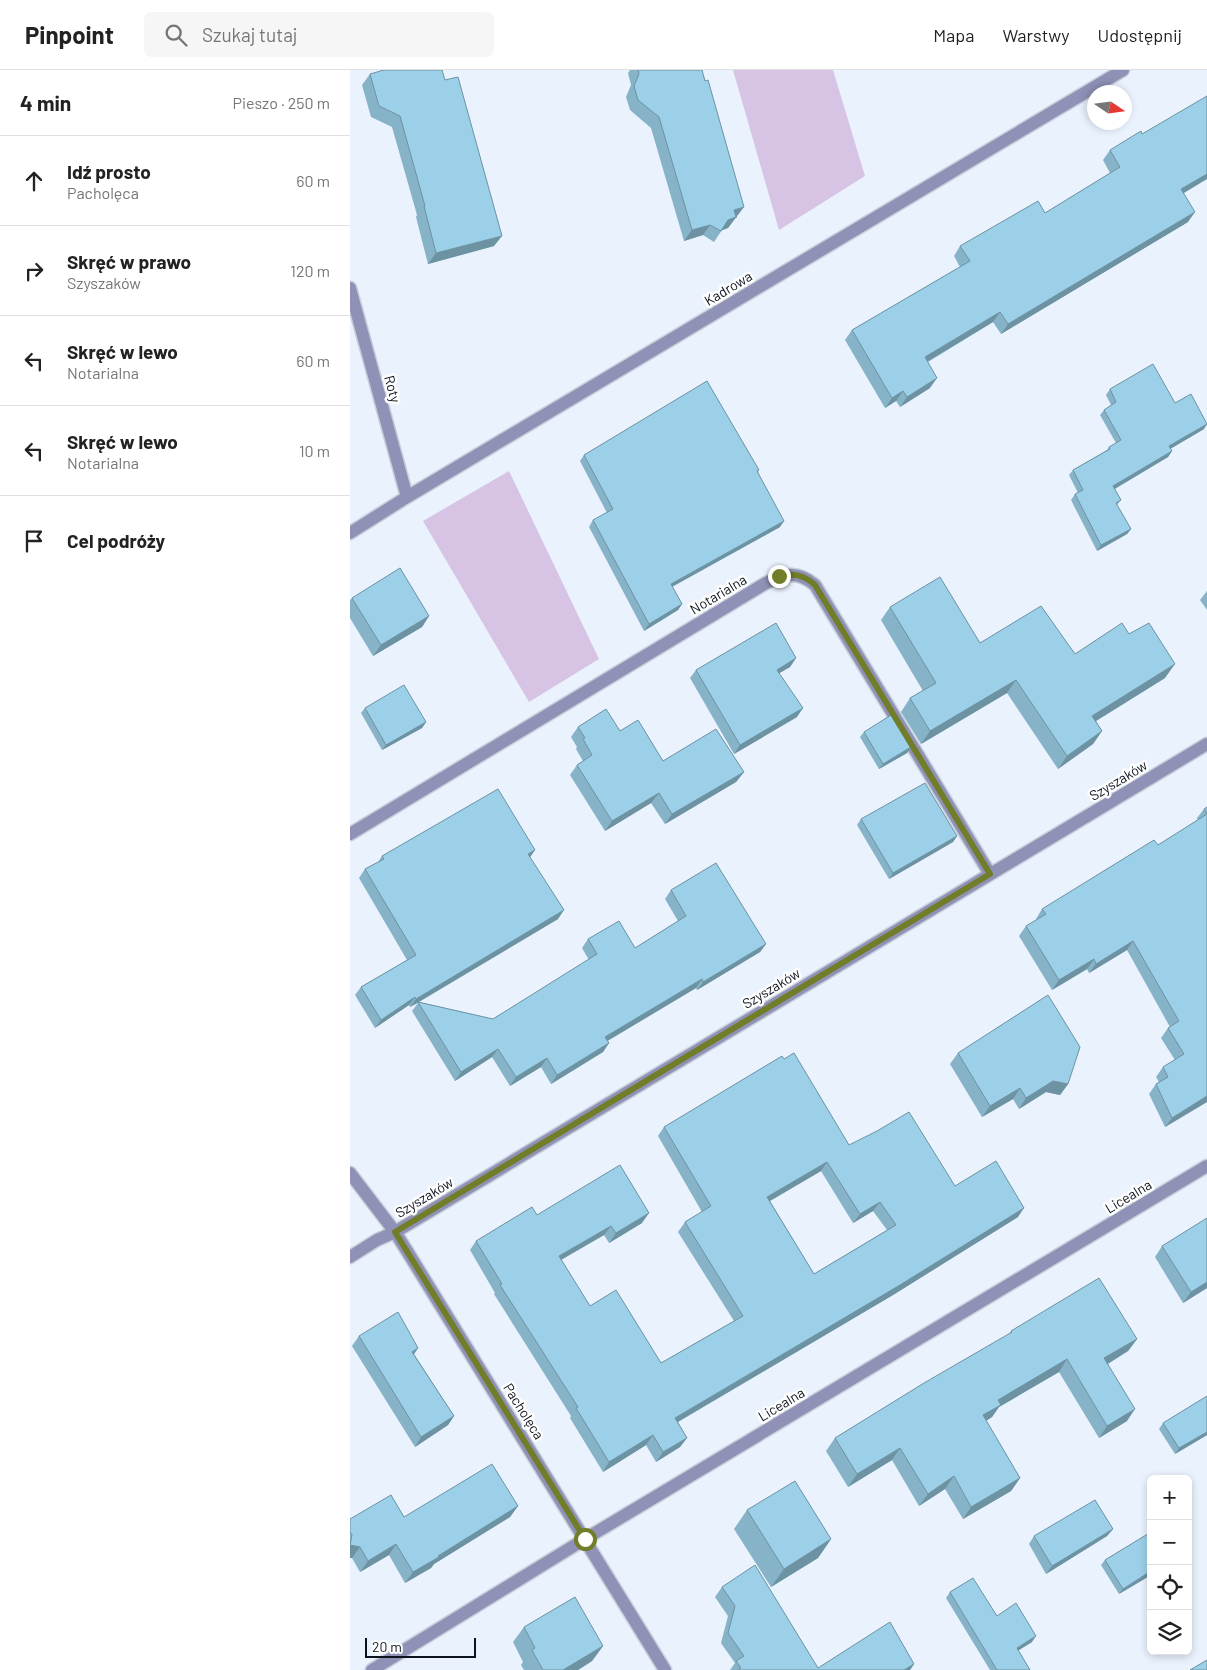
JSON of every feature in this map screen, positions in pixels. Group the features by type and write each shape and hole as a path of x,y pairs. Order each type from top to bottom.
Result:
{"street":[{"name":"Kadrowa","path":"350,533 407,497 1123,70"},
{"name":"Roty","path":"350,288 407,497"},
{"name":"Notarialna","path":"350,834 766,582 779,576 801,575 808,578 815,585 990,874"},
{"name":"Szyszaków","path":"350,1257 377,1240 395,1232 1207,744"},
{"name":"Licealna","path":"372,1670 585,1539 1207,1166"},
{"name":"Pacholęca","path":"350,1173 395,1232 664,1670"}],"shaded area":[{"path":"733,70 833,70 865,176 779,230"},
{"path":"509,471 599,659 529,702 423,521"}],"building":[{"path":"384,70 442,70 445,80 458,77 502,236 436,253 400,116 379,106 370,74"},
{"path":"638,70 702,70 705,81 708,80 744,207 734,210 736,217 728,220 721,231 710,225 692,230 659,117 638,100 634,86 639,74"},
{"path":"1207,96 1207,174 1181,189 1195,212 1008,324 1000,312 925,357 937,378 907,397 903,391 892,398 852,330 970,261 960,246 1038,201 1045,213 1120,167 1110,150 1141,131 1142,134"},
{"path":"1153,364 1175,403 1191,394 1207,424 1169,446 1172,451 1113,486 1121,500 1116,503 1131,529 1101,545 1075,494 1083,490 1073,470 1110,449 1109,447 1121,440 1104,410 1116,402 1110,389"},
{"path":"707,381 759,470 757,471 784,521 671,584 682,604 649,624 593,520 613,509 584,455"},
{"path":"400,568 429,616 381,645 352,598"},
{"path":"940,577 980,643 1041,606 1075,654 1122,623 1129,634 1149,623 1175,664 1092,716 1102,731 1067,756 1016,680 930,731 910,698 936,683 890,607"},
{"path":"776,623 796,658 777,670 803,708 740,745 696,670"},
{"path":"404,685 426,722 386,745 365,708"},
{"path":"606,709 620,731 638,720 663,761 716,729 744,772 672,814 659,793 612,821 577,765 592,755 578,727"},
{"path":"891,715 911,747 883,764 864,732"},
{"path":"925,783 957,836 893,873 861,819"},
{"path":"498,789 535,850 528,854 564,910 416,999 415,997 381,1020 361,987 416,955 365,869 384,859 382,856"},
{"path":"1207,814 1207,1096 1172,1118 1156,1084 1168,1077 1163,1067 1184,1054 1168,1028 1179,1021 1133,941 1096,964 1094,959 1059,980 1026,926 1046,914 1042,909 1154,840 1158,845"},
{"path":"716,863 766,944 703,982 702,979 605,1037 609,1043 557,1075 547,1058 516,1077 498,1049 461,1072 418,1002 493,1019 597,954 588,939 619,921 635,948 686,916 671,890"},
{"path":"1048,995 1080,1047 1068,1084 1053,1081 1026,1098 1020,1088 990,1106 958,1053"},
{"path":"794,1053 849,1145 909,1112 955,1186 996,1161 1024,1208 900,1285 675,1418 687,1438 663,1452 653,1435 609,1462 576,1408 578,1407 500,1285 502,1284 476,1241 532,1207 537,1215 620,1165 649,1213 616,1233 611,1226 559,1256 590,1306 616,1290 661,1363 743,1316 685,1222 711,1206 664,1127 782,1056 784,1059","holes":["827,1162 860,1214 880,1202 896,1225 814,1274 767,1197"]},
{"path":"1207,1218 1207,1282 1191,1292 1162,1246"},
{"path":"1099,1278 1137,1339 1104,1358 1135,1409 1107,1426 1067,1359 998,1400 1001,1405 983,1415 1020,1478 971,1507 954,1476 928,1494 900,1448 857,1474 835,1438"},
{"path":"398,1312 418,1348 412,1352 454,1416 421,1437 359,1336"},
{"path":"1207,1396 1207,1432 1179,1448 1163,1423"},
{"path":"492,1464 518,1506 413,1572 396,1544 368,1561 360,1547 350,1545 352,1535 350,1532 350,1519 391,1495 404,1517"},
{"path":"795,1481 831,1539 784,1569 747,1510"},
{"path":"1095,1500 1113,1529 1052,1566 1034,1536"},
{"path":"1147,1534 1147,1574 1123,1589 1105,1560"},
{"path":"755,1565 818,1668 890,1622 914,1664 904,1670 738,1670 741,1668 736,1661 744,1656 728,1633 735,1606 722,1587"},
{"path":"973,1578 997,1616 1016,1603 1036,1636 1017,1648 1030,1670 997,1670 950,1592"},
{"path":"575,1597 603,1646 563,1670 543,1670 532,1650 535,1648 524,1627"},
{"path":"1207,1660 1207,1670 1190,1670"}],"route":[{"path":"585,1539 395,1232 990,874 979,859 815,585 808,578 801,575 779,576"}]}
